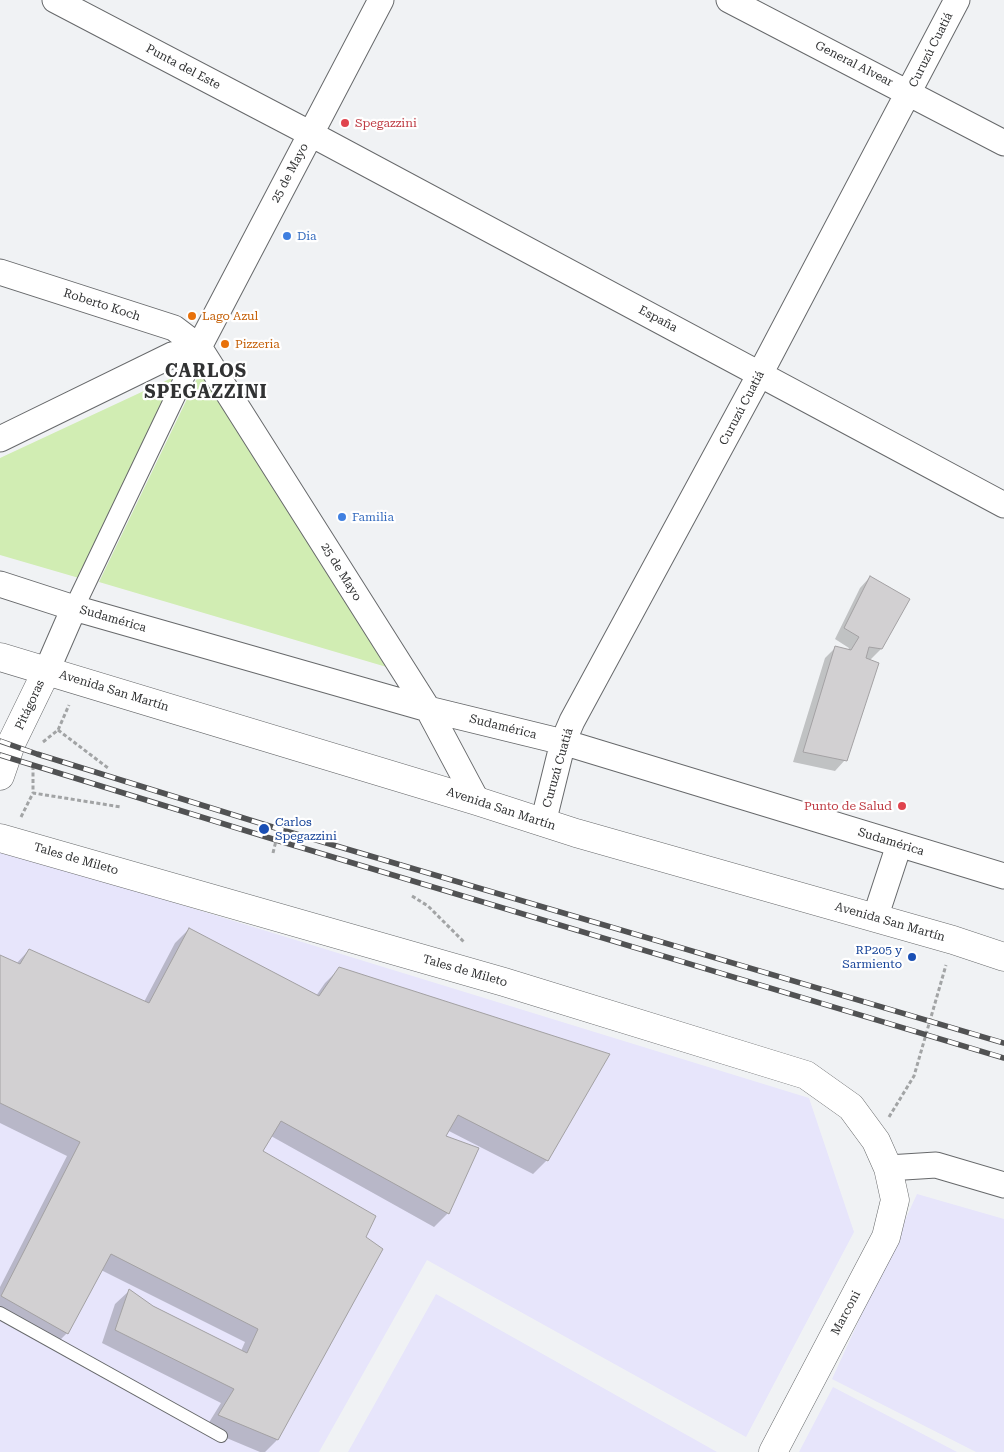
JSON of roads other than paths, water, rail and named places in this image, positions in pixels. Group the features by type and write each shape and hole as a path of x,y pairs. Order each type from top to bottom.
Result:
{"street":[{"name":"Punta del Este","path":"55,0 311,134"},
{"name":"25 de Mayo","path":"382,0 199,347 428,709 477,801"},
{"name":"General Alvear","path":"729,0 1004,143"},
{"name":"Curuzú Cuatiá","path":"544,823 563,742 572,721 760,374 957,0"},
{"name":"España","path":"311,134 1004,505"},
{"name":"Roberto Koch","path":"0,272 174,328 199,347"},
{"path":"0,439 172,355 199,347"},
{"path":"74,608 199,347"},
{"name":"Sudamérica","path":"0,584 74,608 428,709 563,742 1004,876"},
{"name":"Pitágoras","path":"0,776 11,744 47,670 74,608"},
{"name":"Avenida San Martín","path":"0,657 544,823 953,940 1004,957"},
{"name":"Tales de Mileto","path":"5,839 504,982 806,1075 851,1107 876,1140 888,1168"},
{"path":"875,918 899,845"},
{"path":"888,1168 936,1165 1004,1185"},
{"name":"Marconi","path":"773,1452 886,1237 895,1200 888,1168"}],"lane":[{"path":"0,1313 221,1436"}],"railway":[{"path":"0,741 279,829 1004,1043"},
{"path":"0,755 276,840 1004,1058"}],"place":[{"name":"Spegazzini","path":"345,123"},
{"name":"Dia","path":"287,236"},
{"name":"Lago Azul","path":"192,316"},
{"name":"Pizzeria","path":"225,344"},
{"name":"Familia","path":"342,517"},
{"name":"Punto de Salud","path":"902,806"},
{"name":"Carlos Spegazzini","path":"264,829"},
{"name":"RP205 y Sarmiento","path":"912,957"}],"district":[{"name":"CARLOS SPEGAZZINI","path":"206,382"}]}
